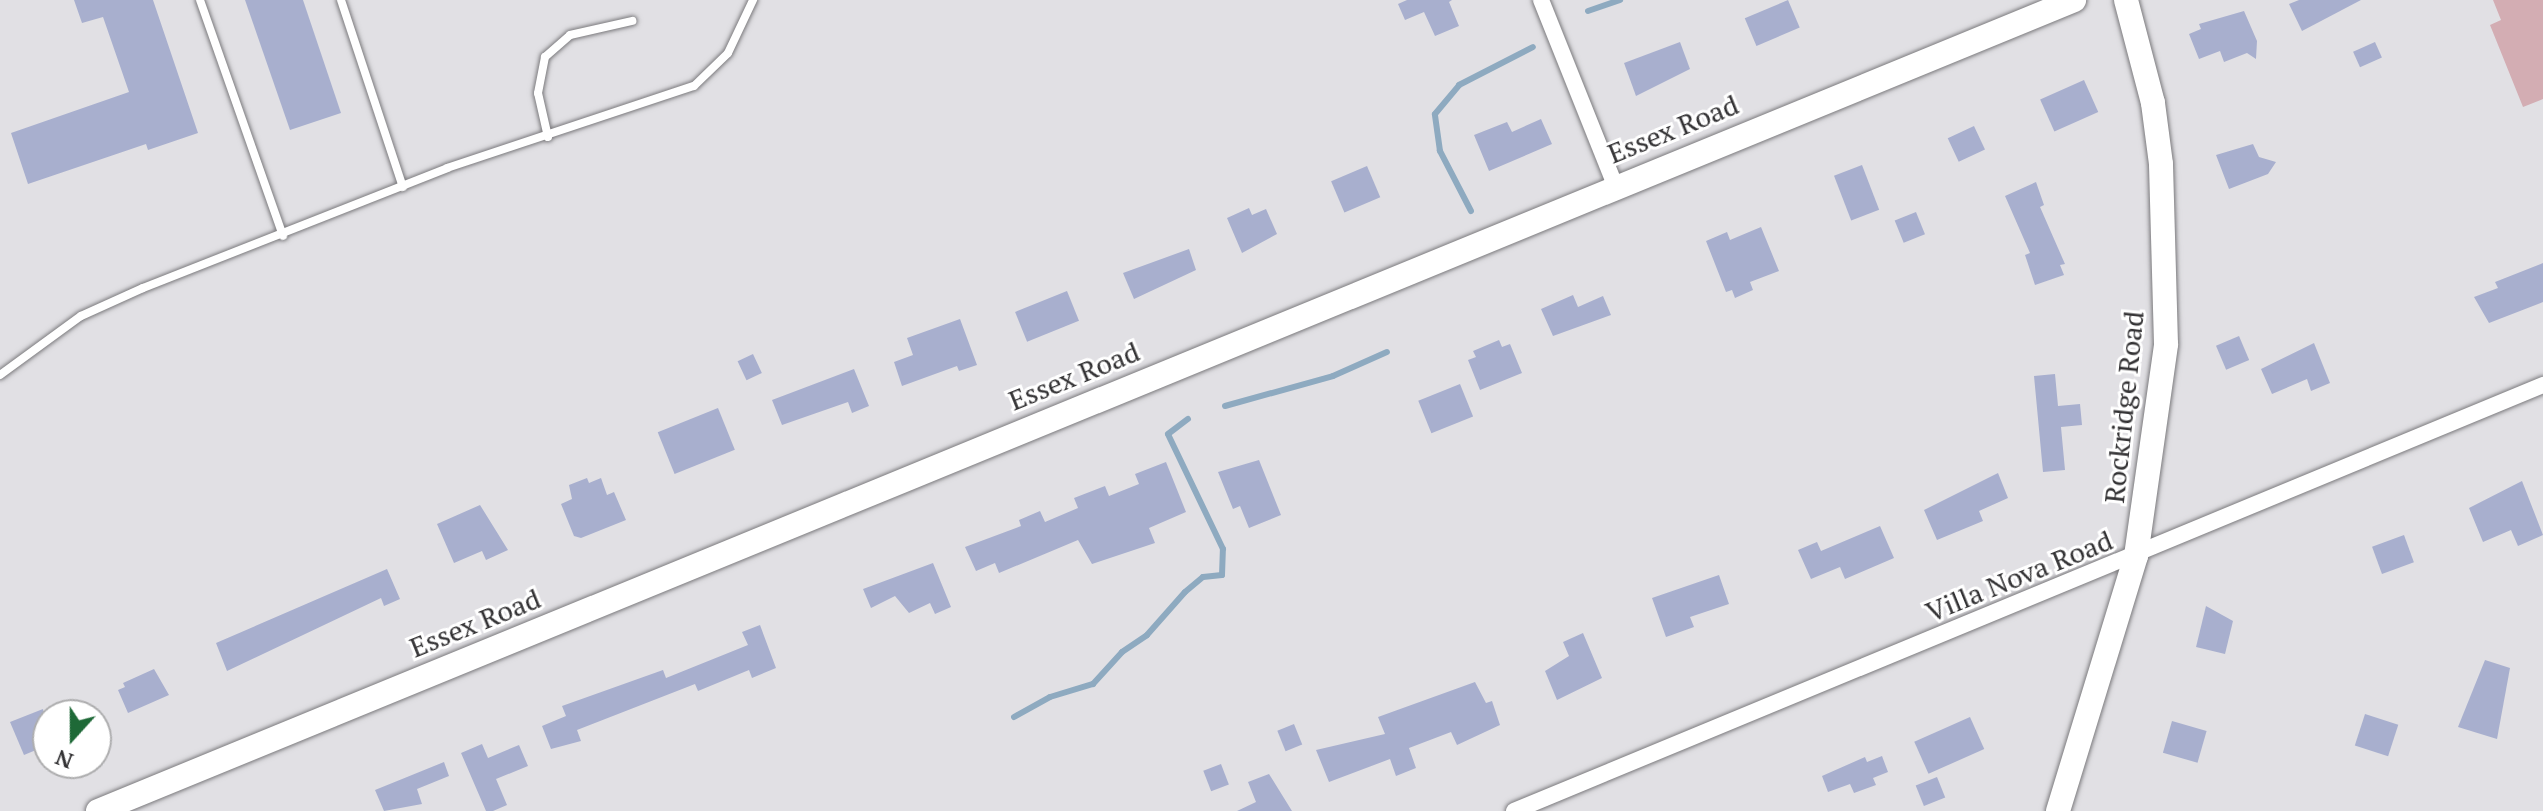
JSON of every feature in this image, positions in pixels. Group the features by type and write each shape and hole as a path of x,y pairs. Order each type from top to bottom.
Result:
{"street":[{"path":"1541,0 1615,185"},
{"name":"Essex Road","path":"98,811 1615,185 2074,0"},
{"name":"Rockridge Road","path":"2058,811 2136,556 2159,420 2166,344 2165,247 2153,103 2126,0"},
{"name":"Villa Nova Road","path":"1514,811 2543,386"}],"lane":[{"path":"200,0 283,236"},
{"path":"341,0 403,187"},
{"path":"0,375 81,316 403,187 694,86 728,53 753,0"},
{"path":"548,137 538,93 545,57 570,35 632,21"}],"shaded area":[{"path":"2493,0 2543,0 2543,99 2523,107 2490,25 2501,20"}],"building":[{"path":"74,0 153,0 198,133 148,150 146,144 28,184 11,133 129,92 103,17 82,23"},
{"path":"245,0 303,0 341,113 290,130"},
{"path":"1407,0 1452,0 1449,2 1459,26 1435,36 1424,12 1405,20 1398,4"},
{"path":"1788,0 1800,28 1756,46 1745,18"},
{"path":"2299,0 2361,0 2302,31 2289,4"},
{"path":"2244,11 2257,41 2256,59 2247,53 2224,62 2220,51 2199,59 2189,34 2201,29 2199,24"},
{"path":"1680,42 1690,69 1636,96 1624,63"},
{"path":"2375,42 2382,58 2360,67 2353,52"},
{"path":"2084,80 2098,112 2054,131 2040,100"},
{"path":"1541,119 1552,144 1489,171 1474,135 1507,122 1512,132"},
{"path":"1974,126 1985,150 1959,162 1948,138"},
{"path":"2253,144 2259,157 2276,162 2268,174 2229,189 2216,155"},
{"path":"1862,165 1879,210 1851,221 1834,176"},
{"path":"1367,166 1380,197 1344,213 1331,181"},
{"path":"2036,182 2044,205 2040,207 2065,264 2060,265 2064,275 2035,285 2025,255 2030,253 2005,196"},
{"path":"1249,208 1252,215 1266,209 1277,234 1242,253 1227,218"},
{"path":"1916,212 1925,234 1904,243 1895,221"},
{"path":"1761,227 1779,271 1750,282 1753,290 1735,298 1732,290 1726,292 1706,241 1727,232 1730,240"},
{"path":"1189,249 1196,270 1134,299 1123,273"},
{"path":"2543,263 2543,302 2489,323 2474,297 2498,288 2495,282"},
{"path":"1067,291 1079,321 1027,342 1015,312"},
{"path":"1573,295 1578,307 1603,296 1611,315 1553,336 1541,309"},
{"path":"960,319 977,365 959,371 957,366 902,386 894,362 913,355 907,338"},
{"path":"2239,336 2249,360 2226,370 2216,346"},
{"path":"1499,340 1502,347 1510,344 1522,373 1480,390 1468,360 1476,357 1473,351"},
{"path":"2314,343 2330,383 2311,391 2307,379 2272,394 2261,369"},
{"path":"753,354 762,373 746,380 738,361"},
{"path":"854,369 869,406 852,413 848,402 782,425 772,400"},
{"path":"2055,374 2058,406 2080,404 2082,425 2061,427 2065,470 2043,472 2034,376"},
{"path":"1460,384 1473,416 1431,433 1418,401"},
{"path":"718,408 735,450 675,474 658,432"},
{"path":"1259,460 1281,515 1249,528 1240,506 1233,509 1218,472"},
{"path":"1166,462 1186,512 1149,528 1155,543 1092,564 1078,540 999,573 995,563 976,571 965,547 1021,526 1019,520 1040,511 1045,522 1078,508 1074,498 1105,486 1109,496 1139,484 1135,474"},
{"path":"1998,473 2008,498 1979,511 1983,521 1937,540 1924,510"},
{"path":"587,478 589,483 601,478 607,495 614,492 626,520 581,538 574,536 561,504 572,499 569,485"},
{"path":"2522,481 2543,535 2518,546 2511,530 2483,542 2469,508"},
{"path":"480,505 508,550 486,560 482,551 454,563 437,524"},
{"path":"1880,526 1894,558 1845,579 1840,567 1811,579 1798,550 1817,542 1821,551"},
{"path":"2404,535 2414,562 2382,574 2372,547"},
{"path":"933,563 951,607 935,614 930,603 909,613 895,596 871,608 863,589"},
{"path":"387,569 400,599 384,606 381,598 227,671 216,643"},
{"path":"1719,575 1729,604 1690,617 1694,627 1666,637 1652,598"},
{"path":"2206,606 2233,621 2225,654 2196,647"},
{"path":"760,625 776,668 752,678 749,670 698,691 695,684 577,730 581,741 551,749 542,726 566,716 562,706 663,670 666,678 748,645 742,632"},
{"path":"1583,633 1602,678 1557,700 1545,671 1569,656 1563,642"},
{"path":"2485,660 2510,668 2497,739 2458,727"},
{"path":"154,669 169,695 128,713 118,690 125,687 123,683"},
{"path":"1475,682 1486,703 1492,701 1500,725 1457,745 1451,732 1409,748 1416,768 1396,776 1390,759 1329,782 1316,750 1385,734 1378,717"},
{"path":"32,713 32,752 24,755 10,722"},
{"path":"2365,714 2398,725 2388,756 2355,745"},
{"path":"1970,717 1984,749 1929,774 1914,742"},
{"path":"2172,721 2207,731 2198,763 2163,753"},
{"path":"1294,724 1302,744 1286,751 1277,731"},
{"path":"482,744 488,758 519,745 528,766 496,779 507,805 493,811 486,811 461,753"},
{"path":"1882,756 1888,772 1873,778 1876,785 1854,793 1850,784 1828,792 1822,776 1865,757 1867,762"},
{"path":"444,762 449,776 417,789 422,804 384,811 375,790"},
{"path":"1221,764 1229,785 1211,791 1203,771"},
{"path":"1269,774 1292,811 1237,811 1256,802 1248,782"},
{"path":"1937,777 1945,797 1924,806 1916,786"}],"waterway":[{"path":"1588,11 1620,0"},
{"path":"1471,211 1440,151 1435,114 1459,85 1533,47"},
{"path":"1225,406 1333,376 1387,352"},
{"path":"1014,717 1050,697 1093,684 1122,652 1147,635 1185,592 1203,577 1222,575 1223,549 1168,434 1188,419"}]}
